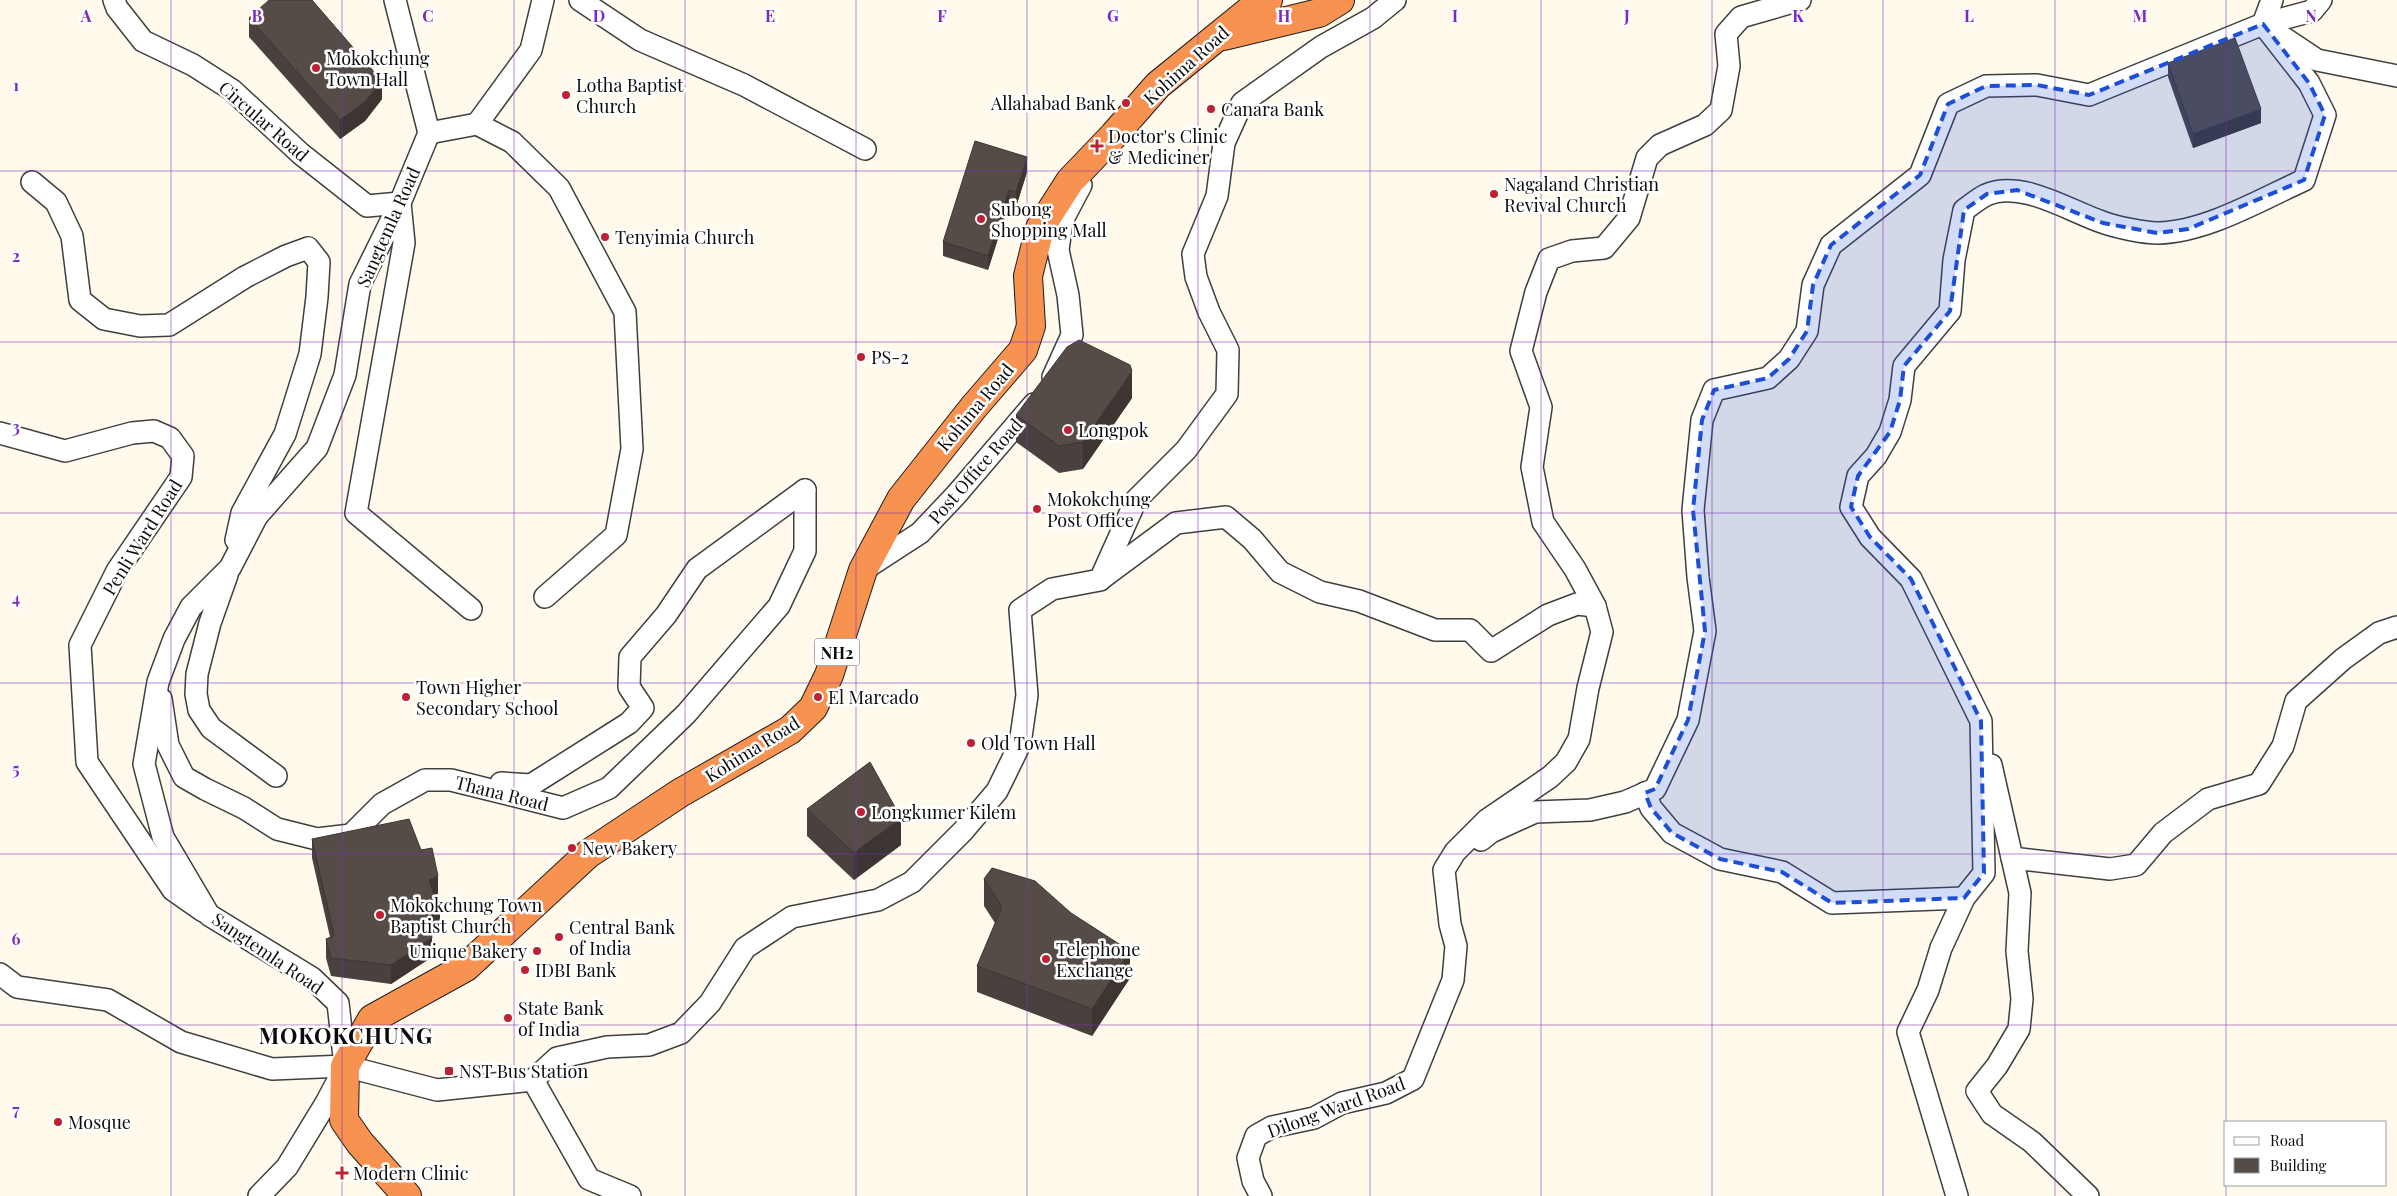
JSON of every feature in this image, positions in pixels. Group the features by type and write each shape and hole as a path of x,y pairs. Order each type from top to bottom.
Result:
{"highway":[{"name":"Kohima Road","path":"408,1196 360,1142 344,1120 345,1066 372,1019 466,967 588,854 680,793 790,730 813,708 829,675 863,570 901,499 973,408 1023,350 1031,326 1028,276 1040,228 1070,181 1097,154 1158,85 1254,7 1268,0"},
{"path":"1215,38 1319,13 1340,0"}],"street":[{"path":"100,0 118,30 143,41"},
{"name":"Circular Road","path":"114,0 117,8 143,41 193,65 232,90 301,154 366,206 400,203"},
{"path":"395,0 429,134 476,124 512,142 559,188 625,312 632,449 616,535 545,597"},
{"path":"476,124 531,50 543,0"},
{"path":"580,0 640,40 744,85 865,149"},
{"path":"1100,580 1136,500 1186,450 1227,394 1228,350 1209,312 1196,277 1193,254 1217,196 1224,143 1242,103 1321,48 1373,18 1395,0"},
{"path":"2263,24 2272,0"},
{"path":"1444,870 1491,832 1535,812 1590,810 1625,802 1655,789 1688,720 1705,631 1698,577 1693,510 1702,420 1714,390 1768,378 1790,359 1807,331 1812,285 1831,245 1920,175 1948,104 1986,86 2037,84 2089,95 2263,24 2312,11 2321,0"},
{"path":"1444,870 1455,852 1487,820 1550,777 1566,762 1579,740 1588,688 1602,632 1595,606 1575,569 1543,522 1532,468 1540,407 1521,352 1536,292 1549,259 1572,251 1604,248 1629,218 1647,158 1660,145 1705,125 1721,110 1729,66 1726,34 1741,17 1800,1"},
{"path":"2263,24 2317,60 2397,76"},
{"path":"2088,1196 2032,1142 1992,1114 1976,1091 1997,1066 2019,1029 2022,999 2017,952 2020,893 1981,721 1911,579 1870,538 1851,507 1858,476 1876,456 1890,432 1900,400 1904,366 1950,311 1954,260 1964,210 1987,194 2017,190 2051,200 2103,222 2157,233 2188,229 2221,218 2304,180 2324,115 2309,83 2263,24"},
{"name":"Sangtemla Road","path":"345,1066 338,1003 312,978 209,916 163,838 144,764 158,682 174,639 191,607 230,568 257,516 317,448 345,375 360,284 400,203 429,134"},
{"name":"Post Office Road","path":"863,570 920,533 956,495 1048,387 1072,335 1068,295 1058,250 1062,221 1097,154"},
{"path":"32,182 56,202 72,236 80,300 104,319 140,326 169,325 245,278 286,256 308,248 319,262 310,354 285,434 242,512 230,568 210,623 197,674 196,694 199,710 211,728 276,776"},
{"path":"400,203 404,243 356,513 471,609"},
{"name":"Penli Ward Road","path":"0,433 65,451 132,433 154,431 170,438 183,456 181,478 117,571 80,645 86,762 173,890 209,916"},
{"name":"Thana Road","path":"158,682 168,745 184,776 204,789 244,808 277,829 317,839 351,835 382,804 426,780 450,780 531,785 629,722 643,708 629,687 630,657 666,616 698,569 805,490 805,551 779,606 686,714 609,788 563,808 450,780"},
{"path":"0,974 17,987 108,1000 181,1042 272,1069 345,1066 438,1090 533,1080 557,1058 607,1047 649,1045 681,1033 710,1003 745,948 792,917 878,900 912,882 963,831 997,791 1020,744 1028,695 1020,610 1052,589 1100,580 1176,523 1226,516 1252,539 1280,572 1320,592 1359,601 1435,630 1470,630 1491,651 1548,616 1577,604 1595,606"},
{"path":"2012,858 2110,868 2136,865 2163,833 2208,799 2259,784 2283,746 2296,701 2343,659 2379,632 2397,627"},
{"path":"1957,1196 1908,1032 1928,990 1941,948 1964,898 1984,873 1981,721"},
{"path":"1645,793 1651,808 1672,833 1720,859 1782,872 1832,903 1964,898"},
{"name":"Dilong Ward Road","path":"1261,1196 1253,1181 1248,1158 1256,1136 1272,1127 1314,1118 1342,1103 1386,1093 1413,1079 1453,980 1456,946 1450,924 1444,870"},
{"path":"259,1196 287,1167 326,1103 345,1066"},
{"path":"533,1080 589,1179 630,1196"}],"highlighted area":[{"path":"2263,24 2309,83 2325,115 2304,180 2188,229 2157,233 2103,223 2017,190 1987,194 1964,210 1950,311 1904,366 1900,400 1890,432 1858,476 1851,507 1870,537 1911,579 1981,721 1984,873 1964,898 1832,903 1782,872 1720,859 1672,833 1651,808 1645,793 1655,789 1688,720 1705,631 1693,510 1702,420 1714,390 1768,378 1789,359 1807,331 1813,285 1831,245 1920,175 1948,104 1986,86 2037,85 2089,95"}],"building":[{"name":"Mokokchung Town Hall","path":"269,0 312,0 382,81 365,102 340,120 249,18"},
{"path":"2235,38 2261,109 2193,134 2168,63"},
{"path":"975,141 1027,157 1016,192 1009,190 988,256 943,242"},
{"path":"1079,340 1130,365 1132,371 1083,442 1059,446 1016,415 1067,347"},
{"path":"870,762 901,818 854,853 807,809"},
{"name":"Mokokchung Town Baptist Church","path":"409,819 421,850 432,848 438,876 429,880 440,913 429,917 432,938 391,965 331,958 326,939 334,936 312,839"},
{"name":"Telephone Exchange","path":"992,868 1035,881 1071,913 1130,951 1092,1009 977,966 1002,907 984,879"}],"place":[{"name":"Mokokchung Town Hall","path":"316,68"},
{"name":"Lotha Baptist Church","path":"566,95"},
{"name":"Allahabad Bank","path":"1126,103"},
{"name":"Canara Bank","path":"1211,109"},
{"name":"Doctor's Clinic & Mediciner","path":"1097,146"},
{"name":"Nagaland Christian Revival Church","path":"1494,194"},
{"name":"Subong Shopping Mall","path":"981,219"},
{"name":"Tenyimia Church","path":"605,237"},
{"name":"PS-2","path":"861,357"},
{"name":"Longpok","path":"1068,430"},
{"name":"Mokokchung Post Office","path":"1037,509"},
{"name":"Town Higher Secondary School","path":"406,697"},
{"name":"El Marcado","path":"818,697"},
{"name":"Old Town Hall","path":"971,743"},
{"name":"Longkumer Kilem","path":"861,812"},
{"name":"New Bakery","path":"572,848"},
{"name":"Mokokchung Town Baptist Church","path":"380,915"},
{"name":"Central Bank of India","path":"559,937"},
{"name":"Unique Bakery","path":"537,951"},
{"name":"Telephone Exchange","path":"1046,959"},
{"name":"IDBI Bank","path":"525,970"},
{"name":"State Bank of India","path":"508,1018"},
{"name":"NST Bus Station","path":"449,1071"},
{"name":"Mosque","path":"58,1122"},
{"name":"Modern Clinic","path":"342,1173"}],"district":[{"name":"MOKOKCHUNG","path":"346,1035"}]}
